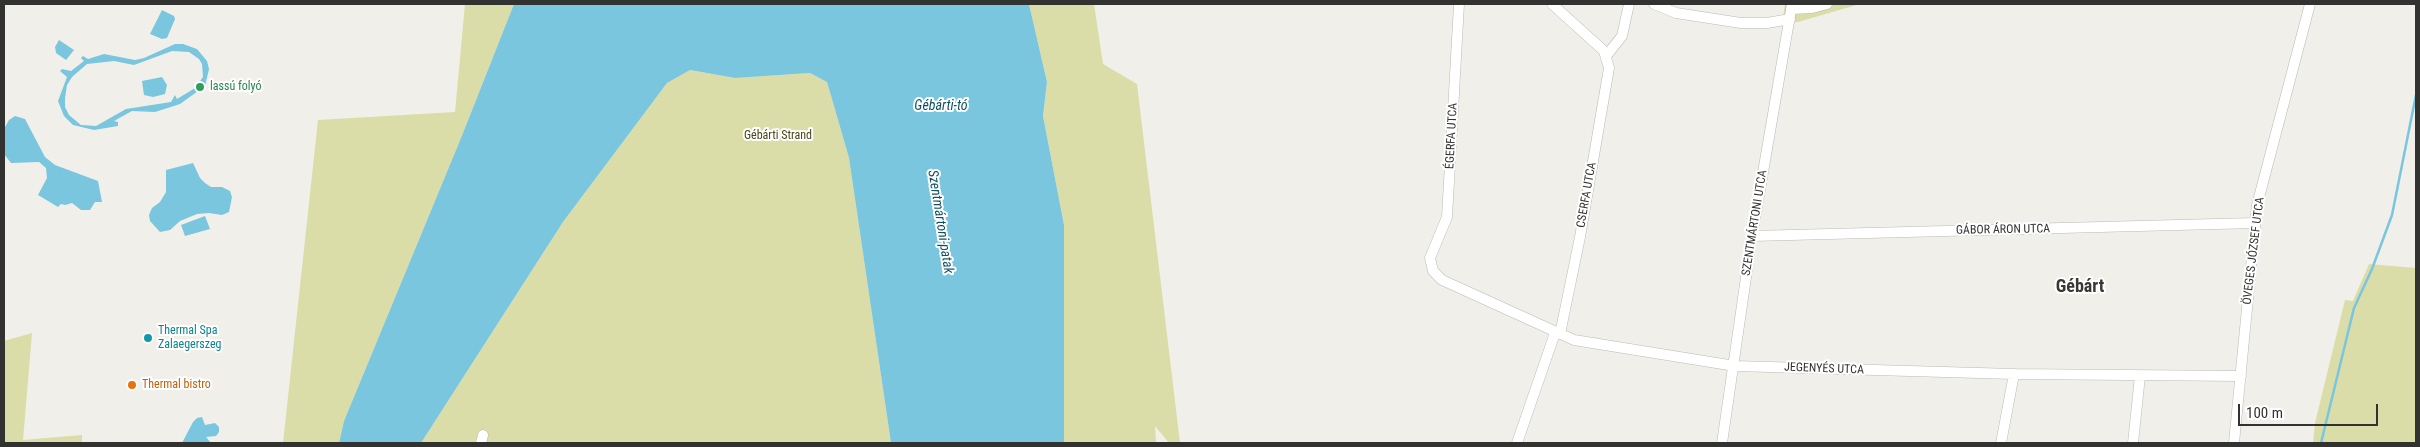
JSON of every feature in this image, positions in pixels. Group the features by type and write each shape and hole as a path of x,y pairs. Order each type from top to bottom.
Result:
{"street":[{"name":"ÉGERFA UTCA","path":"1431,264 1431,252 1447,216 1459,4"},
{"path":"1552,4 1607,56 1622,36 1628,4"},
{"path":"1654,4 1676,13 1740,23 1767,23 1791,11 1827,4"},
{"name":"ÖVEGES JÓZSEF UTCA","path":"2234,443 2255,223 2267,163 2310,4"},
{"name":"SZENTMÁRTONI UTCA","path":"1722,443 1735,366 1752,236 1791,11"},
{"name":"CSERFA UTCA","path":"1516,443 1558,334 1578,247 1608,75 1607,56"},
{"name":"GÁBOR ÁRON UTCA","path":"1752,236 2255,223"},
{"name":"JEGENYÉS UTCA","path":"1431,264 1442,280 1558,334 1583,343 1735,366 2014,374 2241,376"},
{"path":"2001,443 2014,374"},
{"path":"2132,443 2140,376"}],"green space":[{"path":"465,4 514,4 461,138 344,421 339,443 283,443 318,120 455,112"},
{"path":"1029,4 1094,4 1103,64 1137,84 1180,443 1169,443 1155,426 1156,443 1064,443 1064,225 1043,116 1047,82"},
{"path":"1785,4 1860,4 1798,22 1782,24"},
{"name":"Gébárti Strand","path":"690,70 735,78 810,73 827,82 849,158 891,443 421,443 563,222 667,83"},
{"path":"2369,264 2416,268 2415,443 2313,443 2315,423 2345,300 2353,301"},
{"path":"32,333 23,440 82,435 82,443 4,443 4,341"}],"water":[{"name":"Gébárti-tó","path":"514,4 1029,4 1047,82 1043,116 1064,225 1064,443 891,443 849,158 827,82 810,73 735,78 690,70 667,83 563,222 421,443 339,443 344,421 461,138"},
{"path":"162,10 174,16 175,19 167,38 162,39 150,34"},
{"path":"59,40 74,50 66,60 56,53 55,47"},
{"name":"lassú folyó","path":"175,44 183,44 197,49 207,61 209,69 205,86 180,104 155,112 132,111 114,121 118,122 118,126 94,130 73,125 64,116 58,101 67,77 60,71 62,69 71,71 84,61 81,58 83,56 88,59 104,54 135,60","holes":["172,51 189,52 199,59 202,64 203,77 195,88 177,99 175,95 171,102 126,109 96,126 81,125 69,115 65,107 67,85 72,77 87,64 114,61 134,65"]},
{"path":"162,77 167,85 165,94 153,97 144,95 142,81"},
{"path":"15,116 25,119 45,157 55,165 98,181 102,202 95,202 90,210 81,210 72,203 61,204 58,207 38,195 47,178 46,168 39,162 11,163 4,154 4,129 9,120"},
{"path":"193,163 200,178 205,183 211,187 222,187 230,191 232,197 229,212 222,215 197,214 180,221 170,230 160,232 150,221 149,215 152,208 160,202 166,192 166,170"},
{"path":"205,216 210,229 185,236 181,225"},
{"path":"202,417 205,425 215,423 219,427 219,432 216,436 206,437 211,443 182,443 193,422 197,418"}],"waterway":[{"path":"2321,443 2354,308 2372,269 2392,215 2416,95"}],"place":[{"name":"lassú folyó","path":"200,87"},
{"name":"Thermal Spa Zalaegerszeg","path":"148,338"},
{"name":"Thermal bistro","path":"132,385"}],"district":[{"name":"Gébárt","path":"2080,287"}],"water label":[{"name":"Szentmártoni-patak","path":"940,222"}]}
